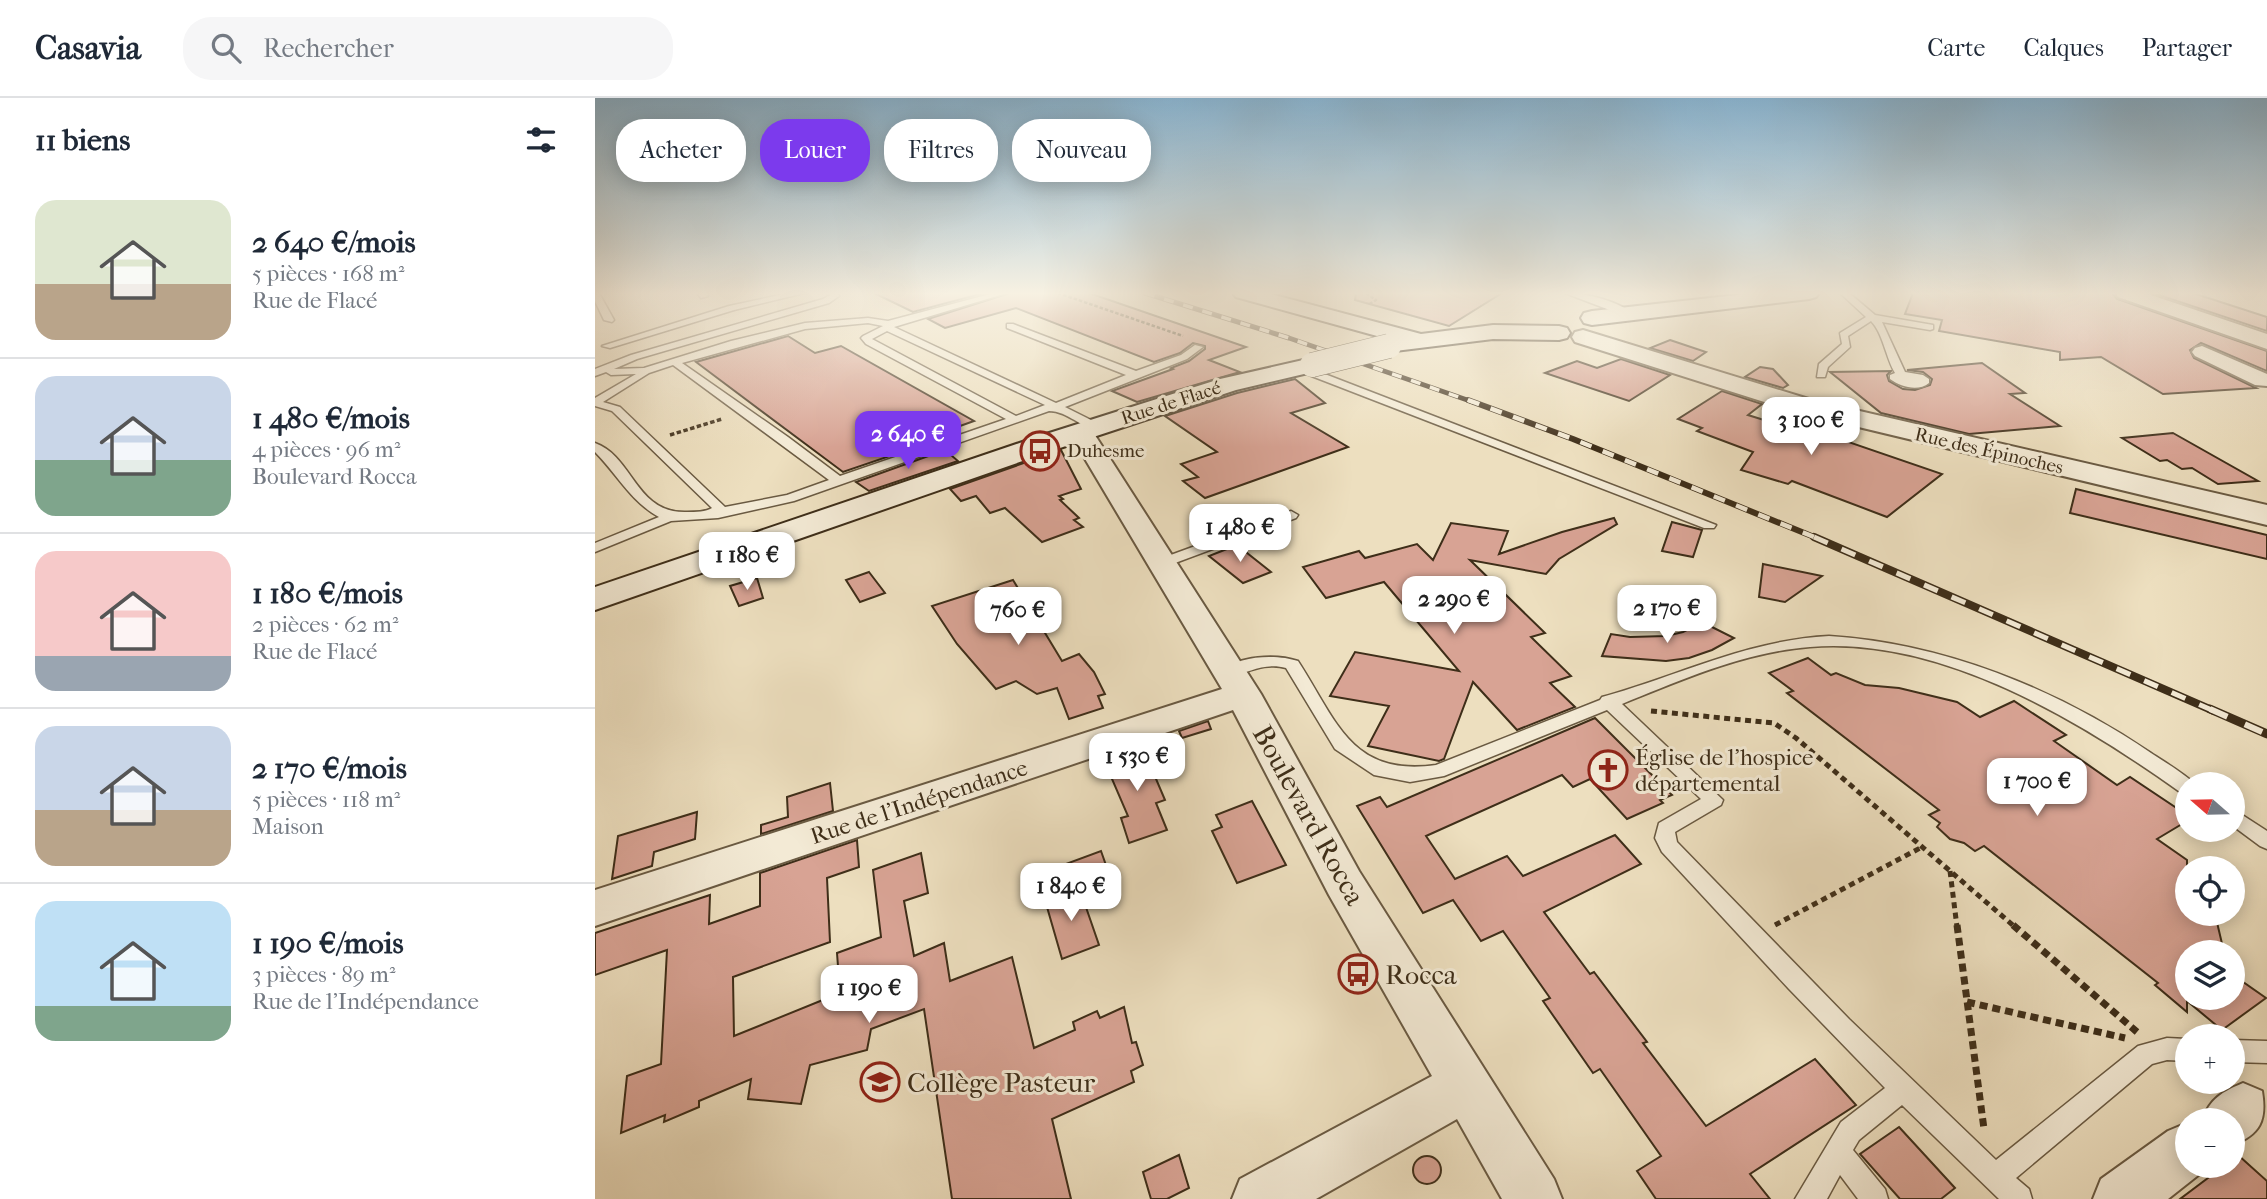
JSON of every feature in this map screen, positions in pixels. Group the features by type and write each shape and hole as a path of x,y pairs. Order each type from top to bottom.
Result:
{"main road":[{"name":"Rue de Flacé","path":"595,598 1087,426 1229,384 1379,344"},
{"name":"Rue des Épinoches","path":"1625,344 1633,354 1818,410 2267,515"}],"street":[{"path":"2252,344 2202,352 2263,380"},
{"name":"Boulevard Rocca","path":"1087,426 1161,562 1236,683 1344,883 1534,1199"},
{"name":"Rue de l'Indépendance","path":"595,908 1236,683"},
{"path":"1260,1199 1466,1086"},
{"path":"2121,1199 2175,1159"}],"lane":[{"path":"607,346 612,344"},
{"path":"595,374 634,357 677,344"},
{"path":"595,403 645,371 734,344"},
{"path":"873,344 1014,419"},
{"path":"926,344 1057,407 1087,426"},
{"path":"1057,344 1136,375"},
{"path":"1821,375 1823,366 1847,344"},
{"path":"1887,344 1901,374"},
{"path":"595,548 669,517 717,514 790,498 1014,419 1057,407 1067,400 1184,357 1198,347"},
{"path":"675,362 838,481"},
{"path":"1304,366 1709,525"},
{"path":"595,374 624,370 645,371"},
{"path":"595,403 616,409 652,441 719,508 717,514"},
{"path":"595,446 614,464 637,495 652,508 669,517"},
{"path":"1161,562 1291,515"},
{"path":"1236,683 1262,661 1281,660 1292,664 1341,745 1380,770 1410,775 1450,767 1732,658 1784,646 1829,641 1884,646 1938,660 2025,692 2092,724 2175,778"},
{"path":"1612,705 1714,800 1666,828 1665,838 1669,847 1752,937 1902,1090 2019,1199"},
{"path":"2245,825 2267,841"},
{"path":"1996,1177 2154,1047 2175,1049"},
{"path":"2245,1051 2267,1052"},
{"path":"1808,1199 1816,1192 1850,1131 1902,1090"},
{"path":"1838,1152 1875,1199"}],"path":[{"path":"652,441 745,411"},
{"path":"1612,705 1774,723 1796,738 2154,1047"},
{"path":"1752,937 1922,847"},
{"path":"1950,871 1981,1119 1996,1177"},
{"path":"1967,1002 2154,1047"}],"building":[{"path":"758,344 801,344 815,353 841,346 974,421 929,437 934,441 843,472 696,362"},
{"path":"1109,344 1191,344 1180,353 1154,362"},
{"path":"1199,344 1238,344 1246,347 1209,360 1240,372 1137,402 1112,391 1173,369 1171,368 1189,361 1205,349 1205,346"},
{"path":"1659,344 1683,344 1706,352 1693,361 1650,348"},
{"path":"2016,344 2199,344 2190,350 2194,358 2256,388 2163,394 2101,357 2060,360 2060,352"},
{"path":"2204,344 2248,344 2267,351 2267,371"},
{"path":"1621,359 1670,375 1629,401 1545,373 1577,361 1597,368"},
{"path":"1982,363 2025,393 2010,394 2060,426 1969,434 1881,413 1830,372 1891,371 1887,375 1889,381 1903,389 1915,390 1930,385 1932,379 1923,372 1907,370"},
{"path":"1760,367 1773,369 1788,385 1783,388 1745,377"},
{"path":"1295,379 1325,403 1291,413 1348,447 1205,498 1183,481 1198,477 1181,464 1217,452 1165,416 1237,393"},
{"path":"1722,391 1762,404 1748,415 1799,431 1805,427 1942,474 1887,517 1792,481 1788,484 1741,470 1753,452 1697,431 1702,428 1678,419"},
{"path":"2173,433 2258,481 2218,484 2192,468 2182,469 2167,460 2160,461 2122,438"},
{"path":"945,450 958,461 869,491 856,482"},
{"path":"1061,450 1081,489 1059,496 1063,499 1060,500 1079,518 1074,520 1083,527 1042,542 1005,508 990,513 976,496 961,501 950,489"},
{"path":"2076,489 2267,535 2267,559 2070,513"},
{"path":"1614,518 1617,524 1559,559 1546,574 1470,560 1545,633 1531,637 1571,676 1550,683 1575,707 1517,730 1473,682 1444,759 1439,761 1368,746 1389,706 1330,696 1355,652 1459,671 1384,582 1326,598 1303,567 1359,551 1365,558 1417,544 1433,560 1451,523 1508,531 1499,554 1562,532"},
{"path":"1672,522 1702,530 1693,557 1662,551"},
{"path":"1237,545 1271,572 1243,583 1209,556"},
{"path":"1763,564 1822,576 1785,602 1759,597"},
{"path":"869,572 885,593 860,602 846,580"},
{"path":"757,578 763,598 739,606 730,586"},
{"path":"1013,580 1062,661 1079,654 1094,672 1105,694 1098,696 1103,708 1069,719 1057,688 1037,694 1016,681 996,689 957,644 932,606"},
{"path":"1702,622 1734,638 1689,658 1666,661 1602,656 1611,634 1630,637 1666,636 1683,632"},
{"path":"1808,658 1831,675 1836,673 1865,685 1899,688 1957,702 1980,717 2014,701 2066,735 2054,741 2117,785 2130,777 2175,807 2175,828 2157,839 2181,856 2175,856 2175,926 2218,926 2221,940 2175,940 2175,1002 2155,985 2158,983 1984,846 1975,851 1964,843 1950,839 1937,827 1940,823 1929,815 1939,810 1787,693 1793,691 1769,673"},
{"path":"1595,718 1672,795 1660,800 1663,803 1627,819 1590,779 1573,787 1562,775 1426,836 1455,879 1507,856 1523,876 1615,835 1641,864 1544,912 1590,974 1594,972 1647,1042 1643,1043 1706,1126 1815,1059 1856,1105 1750,1174 1770,1199 1656,1199 1637,1171 1661,1156 1600,1069 1593,1073 1543,1001 1550,998 1503,931 1481,941 1453,900 1423,913 1357,806 1380,797 1387,807"},
{"path":"1208,721 1211,729 1182,738 1179,731"},
{"path":"1142,746 1165,800 1156,803 1167,830 1129,843 1121,818 1128,816 1103,758"},
{"path":"830,783 833,811 761,834 761,825 788,817 787,797"},
{"path":"1252,801 1286,865 1237,883 1212,831 1222,827 1216,815"},
{"path":"697,812 695,839 654,852 652,866 612,879 618,836"},
{"path":"857,840 859,867 827,878 830,942 733,977 734,1036 840,993 837,953 881,937 873,870 921,853 928,893 904,901 914,956 944,943 950,981 1012,957 1034,1048 1075,1030 1073,1022 1097,1011 1100,1018 1124,1007 1132,1043 1136,1042 1143,1065 1131,1071 1134,1082 1052,1119 1071,1199 952,1199 924,1009 871,1029 867,1050 810,1065 801,1104 748,1099 751,1079 699,1101 699,1107 664,1122 665,1115 621,1133 627,1076 661,1064 667,950 595,975 595,933 710,895 709,924 760,906 760,873"},
{"path":"1101,851 1108,871 1070,886 1063,865"},
{"path":"1079,887 1099,945 1062,959 1045,900"},
{"path":"2245,983 2266,998 2230,1024 2215,1024 2198,1010 2245,1010"},
{"path":"1899,1127 1955,1188 1941,1199 1900,1199 1860,1154"},
{"path":"1179,1155 1189,1188 1167,1199 1151,1199 1143,1172"},
{"path":"1427,1156 1437,1160 1441,1170 1437,1180 1427,1184 1417,1180 1413,1170 1417,1160"},
{"path":"2245,1161 2267,1181 2267,1199 2180,1199 2208,1178 2245,1178"}],"railway":[{"path":"1307,344 1473,402"},
{"path":"1468,400 1573,439 1819,539"},
{"path":"1814,537 2214,711"},
{"path":"2210,709 2267,734"}],"place":[{"name":"Duhesme","path":"1040,451"},
{"name":"Église de l’hospice départemental","path":"1608,770"},
{"name":"Rocca","path":"1358,974"},
{"name":"Collège Pasteur","path":"880,1082"}]}
